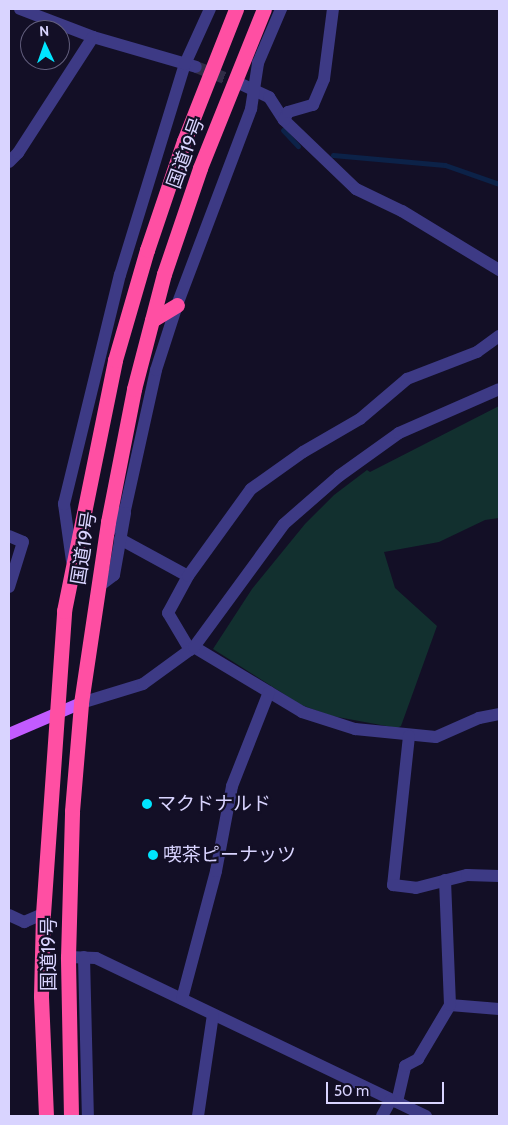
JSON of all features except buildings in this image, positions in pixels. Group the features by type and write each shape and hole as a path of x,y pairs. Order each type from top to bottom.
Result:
{"highway":[{"name":"国道19号","path":"46,1116 41,996 43,914 64,612 115,360 147,250 184,141 236,9"},
{"name":"国道19号","path":"71,1116 68,957 72,811 81,703 98,587 113,538 134,389 152,320 200,168 264,9"},
{"path":"152,320 177,305"}],"main road":[{"path":"9,732 81,703"}],"street":[{"path":"20,9 92,37 190,66"},
{"path":"72,567 64,504 120,275 210,9"},
{"path":"188,576 113,538 125,510 156,370 177,305 251,109 248,86 281,9"},
{"path":"284,120 288,112 313,105 324,79 333,9"},
{"path":"9,162 18,153 41,112 92,37"},
{"path":"248,86 269,96 284,120 356,189 402,211 499,270"},
{"path":"499,336 477,352 407,379 360,419 274,471 251,489 233,510 188,576 168,612 192,649 302,712 355,729 408,736 436,737 479,718 499,714"},
{"path":"81,703 143,684 192,649 284,524 339,476 400,433 499,389"},
{"path":"9,536 23,542 9,587"},
{"path":"182,999 216,871 232,786 269,692"},
{"path":"408,736 392,885 416,888 466,876 499,876"},
{"path":"382,1116 394,1101 405,1066 418,1059 450,1005 445,880"},
{"path":"9,915 24,922 43,914"},
{"path":"68,957 96,958 426,1116"},
{"path":"84,957 88,1116"},
{"path":"450,1005 499,1009"},
{"path":"198,1116 213,1015"}],"green space":[{"path":"499,406 499,518 485,520 439,542 384,552 395,588 437,626 401,726 397,728 332,716 301,705 213,649 252,589 305,524 334,495 367,470 370,472"}],"waterway":[{"path":"283,130 298,146"},
{"path":"333,155 445,165 499,184"}],"tunnel":[{"path":"196,67 243,85"}],"place":[{"name":"マクドナルド","path":"147,804"},
{"name":"喫茶ピーナッツ","path":"153,855"}]}
